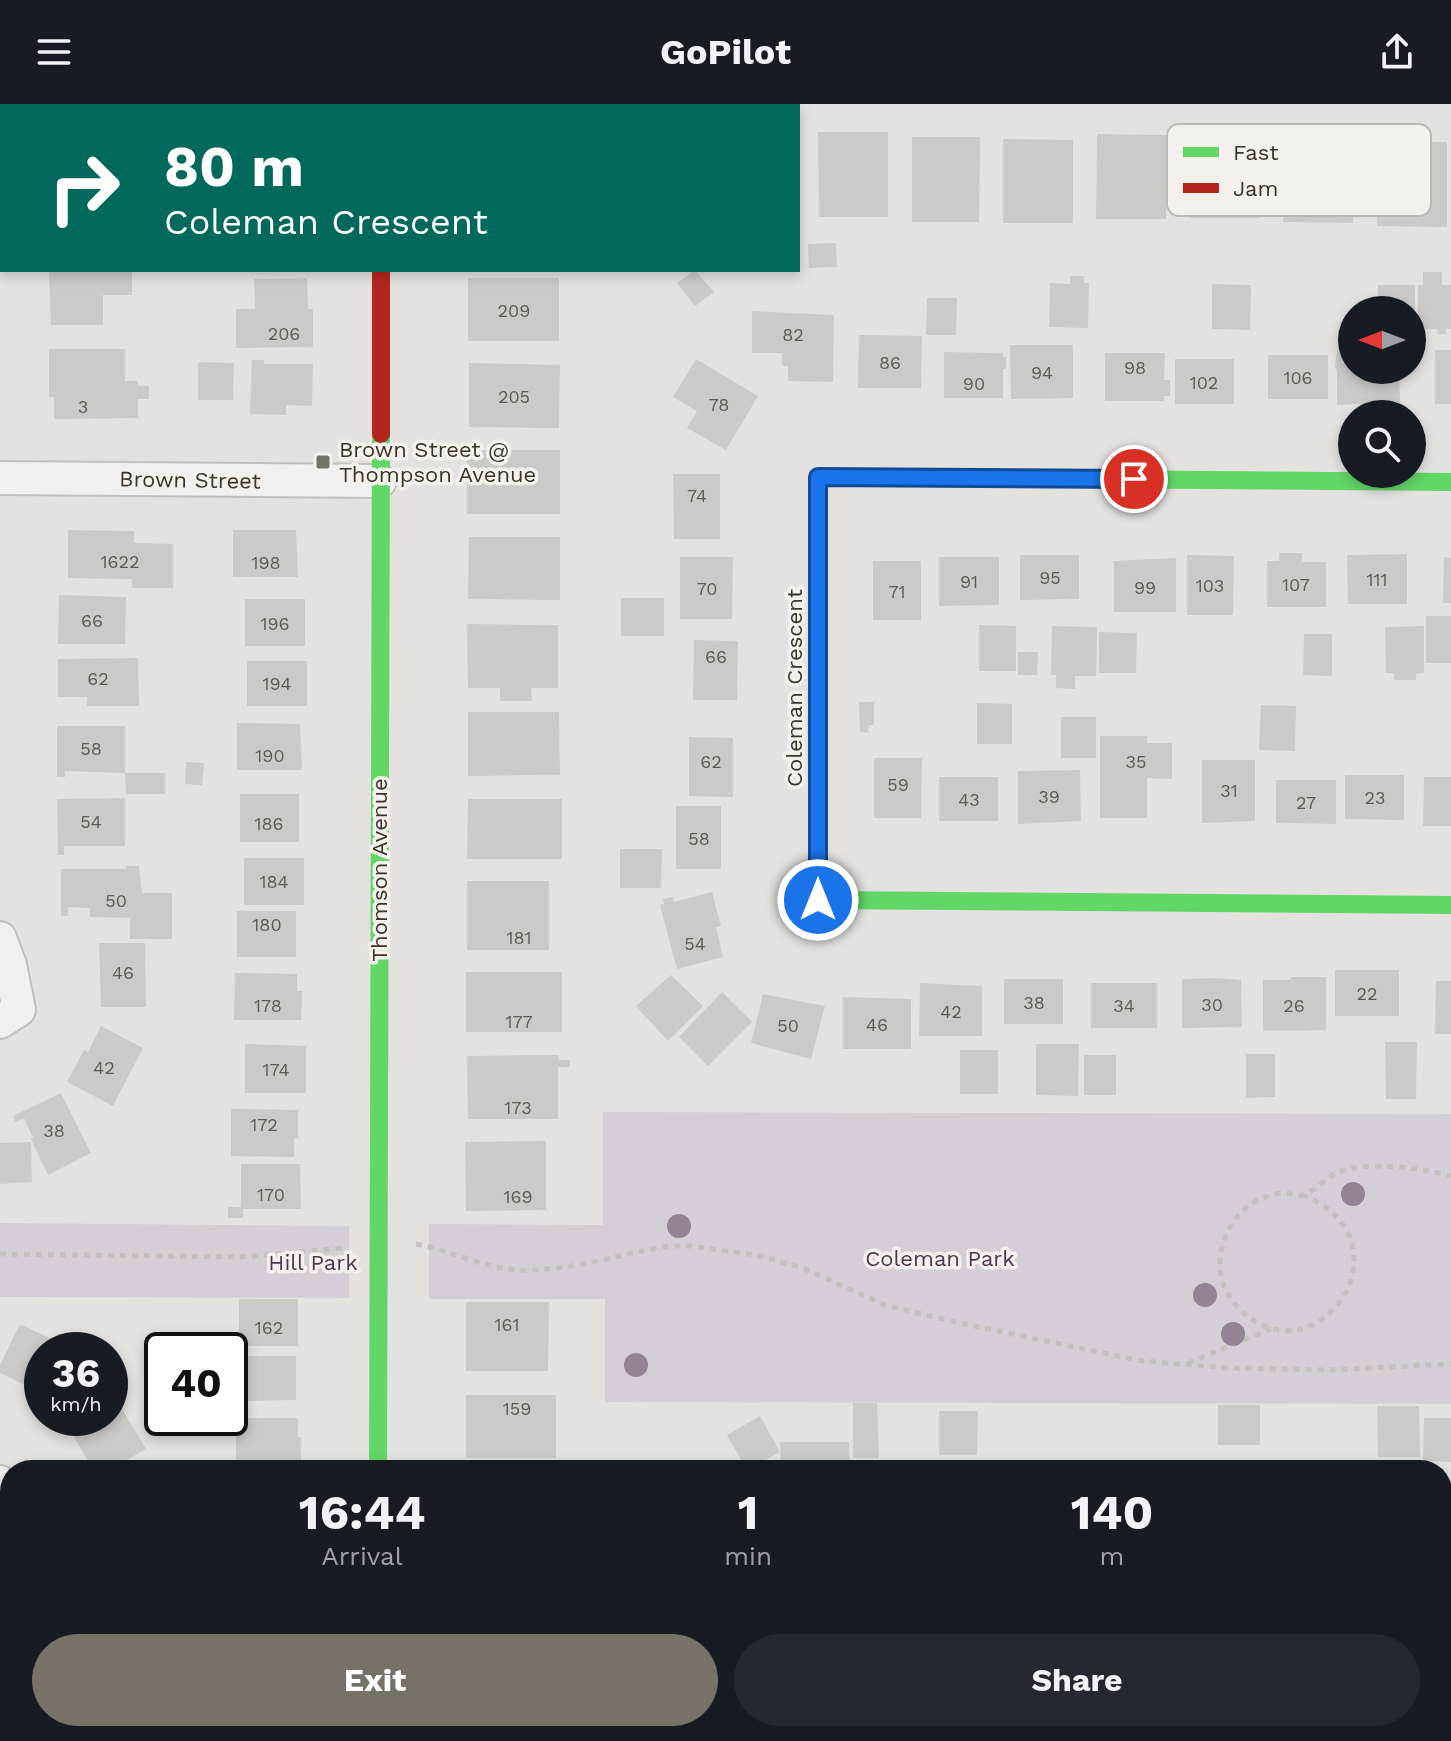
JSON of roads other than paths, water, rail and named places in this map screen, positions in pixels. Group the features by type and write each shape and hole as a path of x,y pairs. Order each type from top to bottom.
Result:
{"street":[{"name":"Thomson Avenue","path":"378,1460 381,272"},
{"name":"Coleman Crescent","path":"1451,482 818,477 818,900 1451,905"},
{"name":"Brown Street","path":"0,478 380,481"},
{"path":"0,938 10,965 19,1010 0,1022"}],"place":[{"name":"Brown Street @ Thompson Avenue","path":"323,462"}],"park label":[{"name":"Coleman Park","path":"940,1258"},
{"name":"Hill Park","path":"313,1262"}]}
